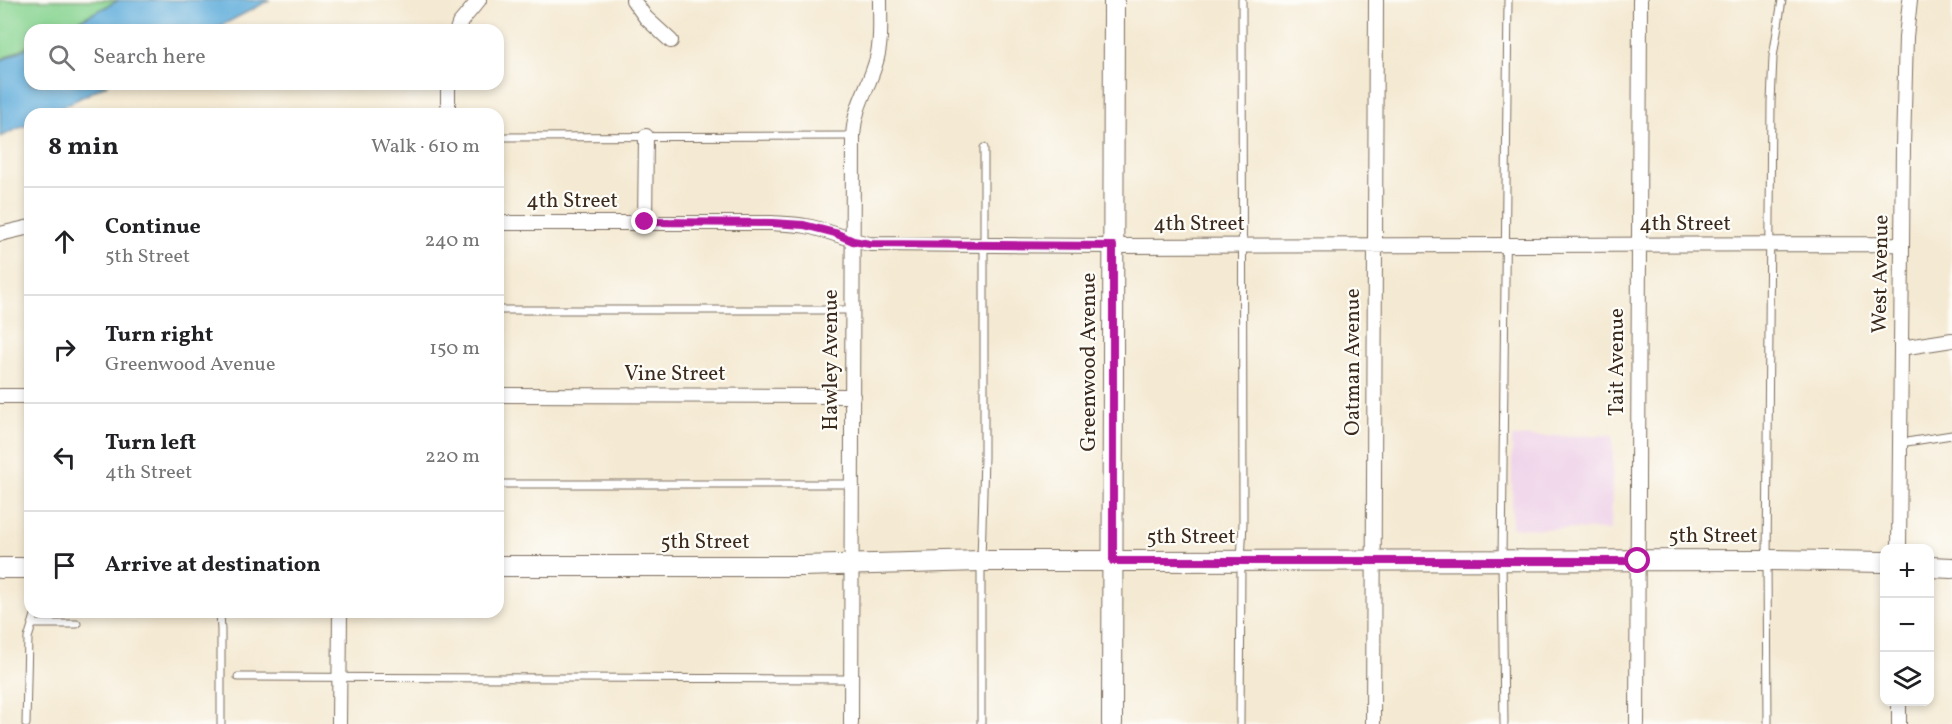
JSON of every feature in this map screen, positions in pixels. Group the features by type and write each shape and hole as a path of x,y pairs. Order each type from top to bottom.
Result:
{"street":[{"path":"459,24 479,0"},
{"path":"633,0 646,18 671,41"},
{"name":"Hawley Avenue","path":"851,724 853,136 858,103 875,65 879,49 880,0"},
{"name":"Greenwood Avenue","path":"1112,724 1114,0"},
{"name":"Oatman Avenue","path":"1373,724 1376,0"},
{"name":"Tait Avenue","path":"1637,724 1640,0"},
{"name":"West Avenue","path":"1899,544 1905,68 1910,0"},
{"path":"448,90 448,108"},
{"path":"645,222 646,136"},
{"name":"4th Street","path":"504,223 772,223 804,225 835,233 853,241 870,244 1113,246 1902,244"},
{"path":"0,234 24,229"},
{"path":"1901,348 1952,340"},
{"name":"Vine Street","path":"504,395 853,396"},
{"path":"0,396 24,396"},
{"name":"5th Street","path":"504,566 852,565 981,561 1767,560 1880,562"},
{"path":"1934,567 1952,568"},
{"path":"0,568 24,568"},
{"path":"339,724 340,618"},
{"path":"1899,706 1899,724"}],"lane":[{"path":"1240,724 1243,523 1242,0"},
{"path":"1504,724 1502,561 1508,0"},
{"path":"1768,724 1771,102 1776,29 1782,0"},
{"path":"504,137 853,136"},
{"path":"981,724 984,148"},
{"path":"504,310 852,310"},
{"path":"1900,443 1952,435"},
{"path":"504,484 851,484"},
{"path":"26,724 28,638 34,618"},
{"path":"220,618 221,724"},
{"path":"33,624 77,624"},
{"path":"238,677 851,679"}],"shaded area":[{"path":"1613,435 1611,530 1512,528 1512,437"}],"green space":[{"path":"0,0 119,0 72,24 24,24 24,48 0,60"}],"water":[{"path":"119,0 270,0 224,24 73,24"},
{"path":"24,49 24,90 96,90 60,108 24,108 24,126 0,137 0,61"}],"route":[{"path":"645,222 804,225 835,233 853,241 870,244 1113,246 1113,561 1638,561"}]}
